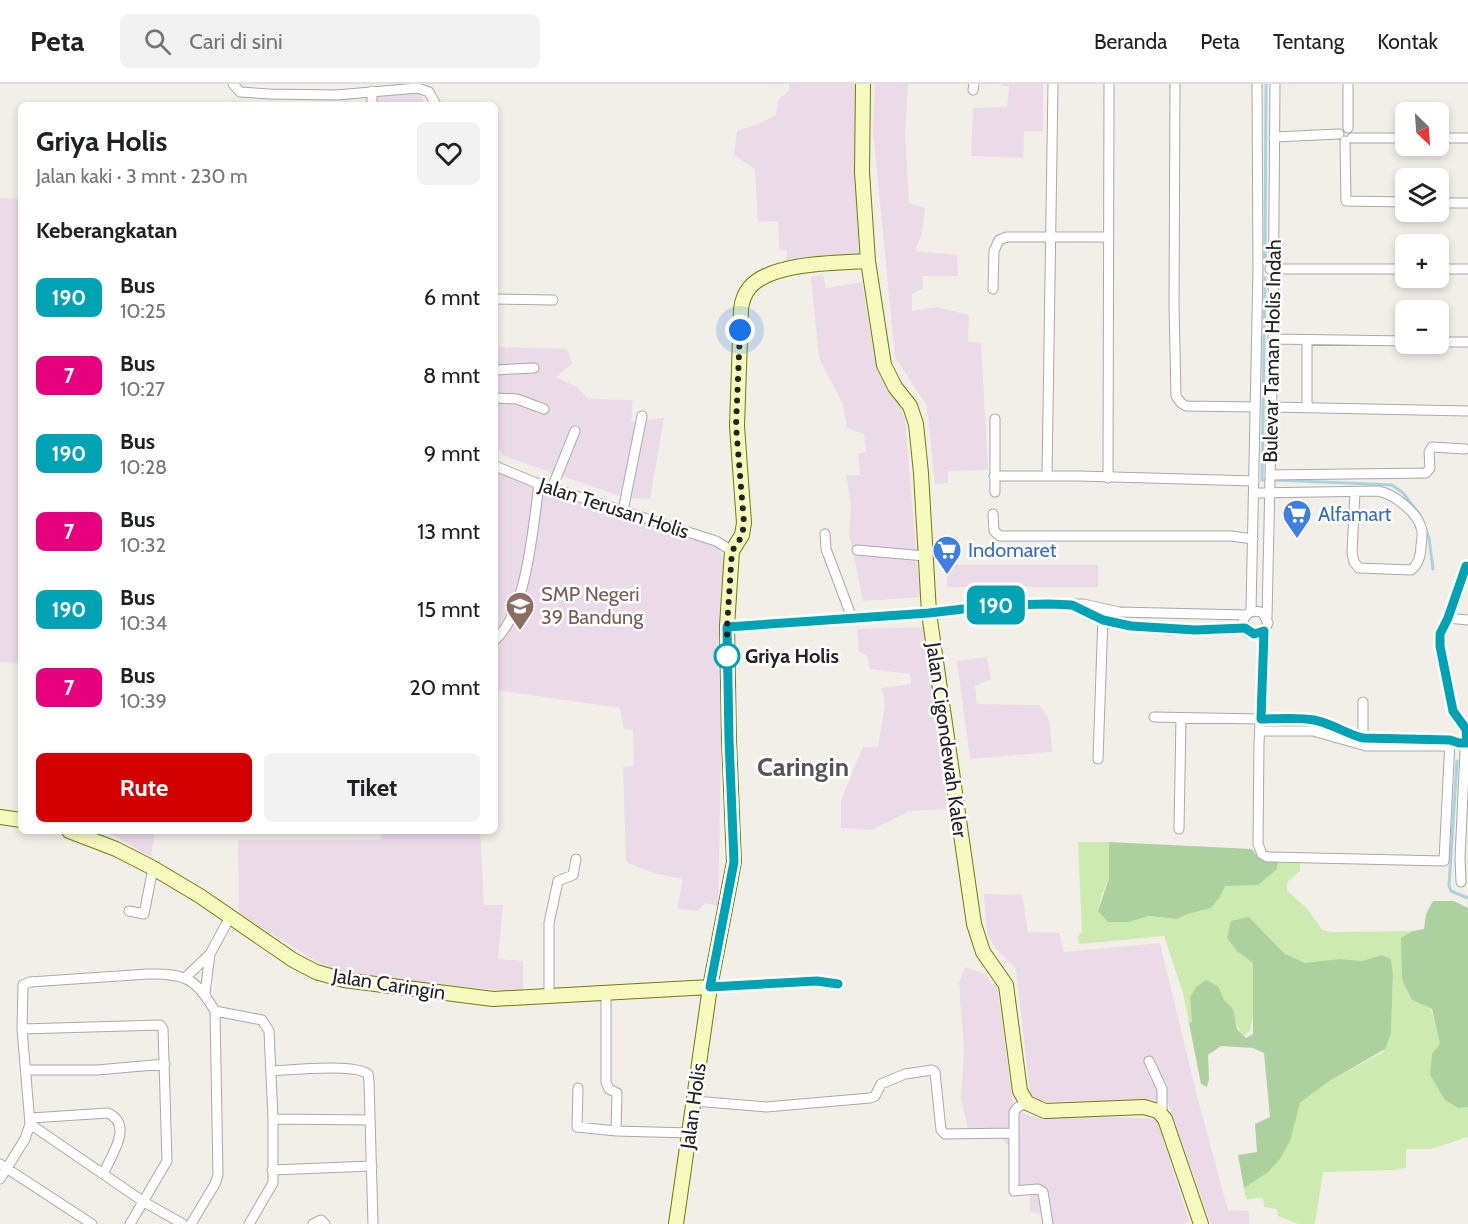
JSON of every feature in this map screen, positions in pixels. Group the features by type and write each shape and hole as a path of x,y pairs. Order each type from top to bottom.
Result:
{"main road":[{"name":"Jalan Cigondewah Kaler","path":"863,84 862,172 868,261 884,365 895,387 910,406 916,424 929,613 974,924 983,952 1006,985 1018,1084 1027,1103"},
{"path":"732,551 742,536 744,523 736,426 743,297 759,280 785,270 804,266 868,261"},
{"name":"Jalan Holis","path":"676,1224 710,987 734,862 727,627 732,551"},
{"path":"0,817 18,820"},
{"name":"Jalan Caringin","path":"77,834 105,844 153,868 231,917 293,960 316,972 344,980 488,998 606,994 710,987"},
{"path":"1027,1103 1046,1111 1144,1107 1155,1109 1162,1115 1201,1224"}],"street":[{"path":"233,84 245,93 336,95 379,88 430,88"},
{"path":"1047,476 1053,84"},
{"path":"1108,478 1109,84"},
{"path":"1175,84 1176,396 1180,403 1186,406 1255,407"},
{"name":"Bulevar Taman Holis Indah","path":"1257,84 1258,268 1254,481 1262,493 1267,618"},
{"name":"Bulevar Taman Holis Indah","path":"1248,613 1253,538 1262,493 1270,475 1275,84"},
{"path":"1348,84 1348,128 1343,128 1346,201 1395,202"},
{"path":"373,102 379,88"},
{"path":"245,93 246,102"},
{"path":"306,94 306,102"},
{"path":"1274,137 1395,138"},
{"path":"1449,138 1468,138"},
{"path":"1449,202 1468,203"},
{"path":"993,289 994,251 999,240 1007,237 1108,237"},
{"path":"1258,268 1395,269"},
{"path":"1449,269 1468,269"},
{"path":"498,299 553,300"},
{"path":"1272,339 1395,341"},
{"path":"1307,340 1307,407"},
{"path":"1449,342 1468,342"},
{"path":"498,370 534,368"},
{"path":"498,398 517,399 544,409"},
{"path":"1271,407 1468,411"},
{"path":"623,511 642,416"},
{"path":"995,419 995,492"},
{"path":"552,488 575,431"},
{"path":"1270,475 1426,473 1430,468 1429,452 1432,447 1465,449"},
{"name":"Jalan Terusan Holis","path":"498,467 539,484 716,542 732,551"},
{"path":"994,476 1254,481"},
{"path":"498,637 510,623 521,590 539,484"},
{"path":"1262,493 1355,492 1389,493 1403,503 1417,519 1422,530 1421,553 1416,566 1411,570 1359,568 1354,562 1352,554 1355,492"},
{"path":"993,514 994,531 1000,536 1231,536 1253,538"},
{"path":"825,534 826,549 852,618"},
{"path":"857,550 925,556"},
{"path":"1461,882 1452,860 1443,849 1459,743 1466,729 1453,711 1440,646 1440,634 1466,566"},
{"path":"727,627 929,613 1002,605 1072,605 1131,626 1195,630 1245,628 1254,634 1264,631"},
{"path":"1103,615 1126,612 1248,613 1257,610 1267,618 1267,627 1264,631 1259,744 1258,835 1259,849 1262,854 1267,857 1452,860"},
{"path":"1245,628 1244,619 1248,613"},
{"path":"1098,759 1103,615"},
{"path":"1448,618 1468,620"},
{"path":"1363,702 1363,738"},
{"path":"1154,717 1314,720 1363,738 1459,743"},
{"path":"1179,829 1180,718"},
{"path":"1261,731 1313,731 1366,746 1459,743"},
{"path":"1452,860 1459,743"},
{"path":"549,996 550,911 558,881 573,875 576,859"},
{"path":"129,911 144,914 153,868"},
{"path":"186,977 210,954 231,917"},
{"path":"205,993 210,954"},
{"path":"0,1179 4,1166 26,1138 30,1121 22,1029 22,988 25,983 156,974 186,977 205,993 215,1011 218,1175 191,1224"},
{"path":"710,987 817,981 838,984"},
{"path":"606,994 606,1082 609,1089 617,1093 616,1131"},
{"path":"215,1011 261,1020 269,1031 273,1119 271,1188 249,1224"},
{"path":"22,1029 160,1025 164,1030 167,1161 130,1224"},
{"path":"1149,1061 1162,1089 1162,1115"},
{"path":"26,1070 97,1070 165,1064"},
{"path":"271,1071 338,1069 365,1072 369,1081 373,1224"},
{"path":"694,1101 766,1107 870,1098 875,1096 881,1084 905,1074 932,1070 935,1072 941,1130 945,1134 1013,1133"},
{"path":"578,1088 577,1127 616,1131 689,1133"},
{"path":"1027,1103 1018,1107 1014,1112 1014,1191 1038,1189 1043,1192 1048,1224"},
{"path":"30,1121 108,1113 116,1117 122,1131 103,1174"},
{"path":"273,1119 370,1120"},
{"path":"30,1121 144,1202 183,1224"},
{"path":"4,1166 92,1224"},
{"path":"272,1170 372,1166"},
{"path":"313,1224 321,1220 326,1224"}],"shaded area":[{"path":"789,84 855,84 858,232 864,256 786,260 787,251 779,249 778,221 758,222 755,169 734,155 737,131 776,115 778,100 789,91"},
{"path":"875,84 908,84 905,133 909,203 925,208 922,233 915,251 957,255 958,276 922,276 923,288 912,294 912,311 937,307 969,315 968,342 981,343 988,470 948,471 948,483 935,484 927,406 895,357 873,131"},
{"path":"1001,84 1043,84 1043,131 1024,131 1023,158 971,156 973,108 1007,107 1009,86 1001,86"},
{"path":"420,93 424,102 370,102 369,96"},
{"path":"0,198 18,199 18,663 0,662"},
{"path":"823,275 826,288 862,282 873,349 905,418 920,597 863,601 849,534 851,506 846,475 860,475 858,454 866,452 864,434 847,428 843,404 819,358 811,277"},
{"path":"498,347 567,349 572,364 556,377 577,387 588,399 633,400 631,422 664,418 650,499 626,498 504,456 498,446"},
{"path":"498,469 711,543 720,550 725,563 718,906 705,903 698,911 677,909 683,879 653,873 626,862 623,767 634,766 633,730 624,729 620,708 498,690"},
{"path":"947,565 1098,565 1098,587 947,587"},
{"path":"926,627 946,776 946,809 909,811 872,830 841,828 841,801 863,747 878,747 885,705 882,688 911,684 910,674 870,669 867,655 859,652 857,629"},
{"path":"987,657 991,679 975,686 977,704 1039,705 1049,720 1052,752 970,759 957,661"},
{"path":"111,834 155,834 151,857"},
{"path":"381,834 480,834 484,905 503,905 498,959 523,961 523,993 367,976 327,968 239,913 238,840 381,840"},
{"path":"984,894 1022,895 1028,932 1059,933 1064,952 1160,943 1196,1092 1228,1210 1249,1211 1249,1224 1212,1224 1210,1222 1167,1100 1031,1102 1016,969 996,949 987,934"},
{"path":"965,967 987,975 991,984 997,983 1013,1105 1024,1114 1040,1119 1076,1115 1157,1119 1189,1221 1184,1224 1043,1224 1041,1215 1030,1211 1030,1191 1016,1191 1012,1150 1000,1136 969,1133 961,1100 964,1049 959,983"}],"green space":[{"path":"1078,842 1109,842 1109,878 1098,911 1129,922 1149,916 1177,919 1211,908 1220,897 1224,886 1277,869 1278,863 1300,862 1300,871 1287,882 1287,891 1306,907 1322,930 1333,932 1413,931 1401,939 1412,1000 1431,1009 1458,1108 1468,1107 1468,1137 1431,1149 1406,1149 1406,1168 1323,1172 1315,1224 1298,1224 1278,1216 1277,1209 1264,1207 1263,1198 1246,1199 1244,1188 1258,1179 1283,1154 1298,1105 1328,1082 1383,1052 1391,1034 1393,974 1391,959 1382,955 1362,961 1340,959 1305,964 1285,954 1249,917 1237,951 1253,963 1254,1014 1250,1031 1244,1036 1222,999 1189,1023 1183,993 1164,936 1079,944 1078,937 1082,931"},
{"path":"1109,842 1252,849 1257,856 1278,863 1277,869 1258,885 1225,886 1211,908 1177,919 1149,916 1129,922 1108,922 1098,911 1109,878"},
{"path":"1433,901 1454,901 1468,908 1468,1107 1458,1108 1445,1100 1430,1075 1432,1054 1440,1044 1432,1009 1412,1000 1402,979 1401,938 1413,931 1424,929 1426,914"},
{"path":"1249,917 1285,954 1305,963 1340,959 1362,961 1382,955 1391,959 1393,974 1391,1034 1385,1049 1328,1082 1300,1103 1290,1141 1280,1159 1268,1172 1244,1188 1238,1155 1257,1152 1255,1124 1270,1117 1264,1053 1253,1048 1221,1046 1208,1055 1207,1087 1201,1084 1189,1023 1192,1022 1190,997 1196,987 1206,980 1218,986 1224,1000 1233,1009 1237,1029 1246,1038 1253,1034 1253,963 1237,951 1227,938 1231,921"}],"waterway":[{"path":"1265,260 1266,84"},
{"path":"1264,480 1262,480 1265,278"},
{"path":"1276,480 1392,485 1403,493 1420,515"},
{"path":"1426,530 1433,569"},
{"path":"1457,761 1449,886 1451,891 1468,898"}],"bus line":[{"name":"190","path":"838,984 817,981 710,987 734,862 729,764 727,627 929,613 998,605 1049,604 1072,605 1103,620 1131,626 1195,630 1245,628 1249,633 1254,634 1264,631 1261,719 1314,720 1363,738 1450,740 1467,743 1466,729 1453,711 1440,646 1440,634 1466,566"}],"place":[{"name":"Alfamart","path":"1297,540"},
{"name":"Indomaret","path":"947,576"},
{"name":"SMP Negeri 39 Bandung","path":"520,632"},
{"name":"Griya Holis","path":"727,656"}],"district":[{"name":"Caringin","path":"803,767"}],"route":[{"path":"727,656 732,551 742,536 744,523 736,426 740,330"}]}
